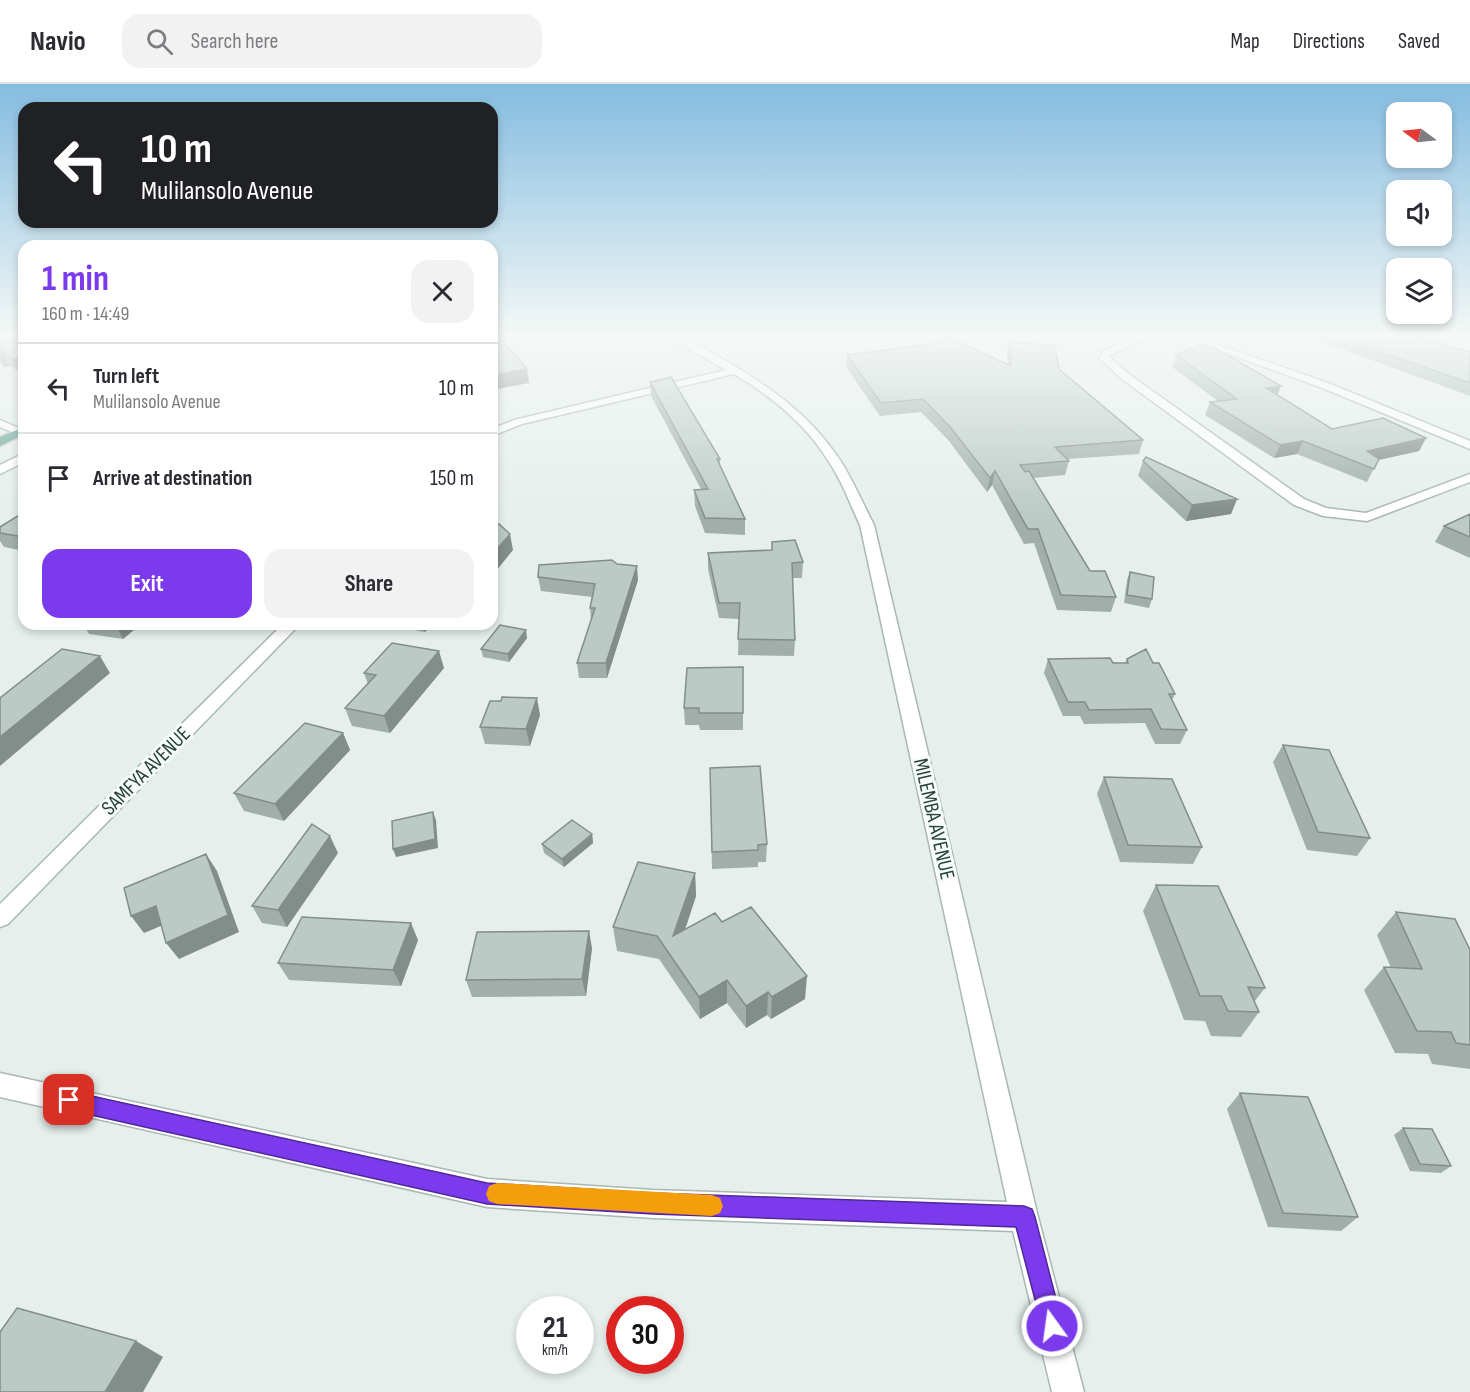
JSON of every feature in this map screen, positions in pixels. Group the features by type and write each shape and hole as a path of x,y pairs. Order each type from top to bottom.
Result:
{"main road":[{"path":"0,442 18,433"}],"street":[{"path":"498,430 518,422 634,394"},
{"name":"MILEMBA AVENUE","path":"771,394 802,419 835,461 867,525 1024,1217 1068,1392"},
{"path":"1150,394 1299,502 1323,512 1367,517 1470,478"},
{"path":"1346,394 1470,446"},
{"path":"0,423 18,430"},
{"path":"0,470 18,460"},
{"name":"SAMFYA AVENUE","path":"0,918 286,630"},
{"path":"0,1085 487,1193 653,1204 1024,1217"}],"building":[{"path":"657,394 681,394 720,459 717,459 745,519 705,518 694,490 708,489"},
{"path":"875,394 1089,394 1143,440 1055,447 1069,461 1020,465 1025,472 1029,471 1090,571 1105,571 1116,597 1061,595 1038,529 1028,529 995,471 990,478 951,428 923,399 881,403"},
{"path":"1230,394 1276,394 1332,429 1383,418 1426,438 1367,451 1379,459 1374,469 1303,441 1280,445 1210,402 1237,399"},
{"path":"1146,457 1237,499 1192,505 1143,461"},
{"path":"1470,514 1470,537 1444,526"},
{"path":"18,516 18,536 0,533 0,527"},
{"path":"498,525 510,534 498,548"},
{"path":"795,540 803,562 792,563 795,640 738,639 740,603 719,603 708,553 772,550 772,542"},
{"path":"612,560 617,564 637,566 606,663 577,663 595,608 590,608 595,584 538,577 539,565"},
{"path":"1130,572 1154,577 1152,599 1127,595"},
{"path":"500,625 526,630 508,654 481,649"},
{"path":"392,643 439,651 384,716 345,708 376,675 364,673"},
{"path":"62,649 100,656 0,737 0,698"},
{"path":"1146,649 1153,663 1159,663 1175,694 1169,694 1187,730 1161,729 1151,709 1089,710 1085,702 1068,702 1048,659 1110,658 1113,663 1128,663 1127,659"},
{"path":"743,667 743,713 699,713 699,708 684,708 687,668"},
{"path":"502,697 537,698 526,729 480,727 490,701 501,701"},
{"path":"305,723 343,733 275,804 234,793"},
{"path":"1283,745 1329,750 1370,838 1318,832"},
{"path":"760,766 767,844 758,845 758,850 712,852 710,768"},
{"path":"1104,777 1172,779 1202,847 1128,845"},
{"path":"433,812 435,839 393,849 392,821"},
{"path":"572,820 592,834 562,859 542,844"},
{"path":"312,824 330,836 278,910 252,906"},
{"path":"206,854 228,915 166,943 156,906 131,916 124,888"},
{"path":"638,862 695,873 673,936 715,913 722,922 751,907 807,976 772,997 768,992 746,1006 727,980 699,997 657,936 613,927"},
{"path":"1156,885 1218,886 1265,988 1248,987 1259,1012 1228,1011 1221,996 1200,996"},
{"path":"1396,912 1455,919 1470,950 1470,1045 1456,1043 1451,1032 1417,1031 1384,967 1422,969"},
{"path":"302,917 411,923 393,970 278,963"},
{"path":"589,931 582,979 466,980 477,932"},
{"path":"1240,1093 1308,1097 1358,1217 1283,1213"},
{"path":"1403,1128 1432,1129 1451,1166 1420,1164"},
{"path":"17,1308 136,1341 105,1392 0,1392 0,1332"}],"slow traffic":[{"path":"497,1194 712,1206"}],"route":[{"path":"69,1100 487,1193 653,1204 1024,1217 1052,1326"}]}
